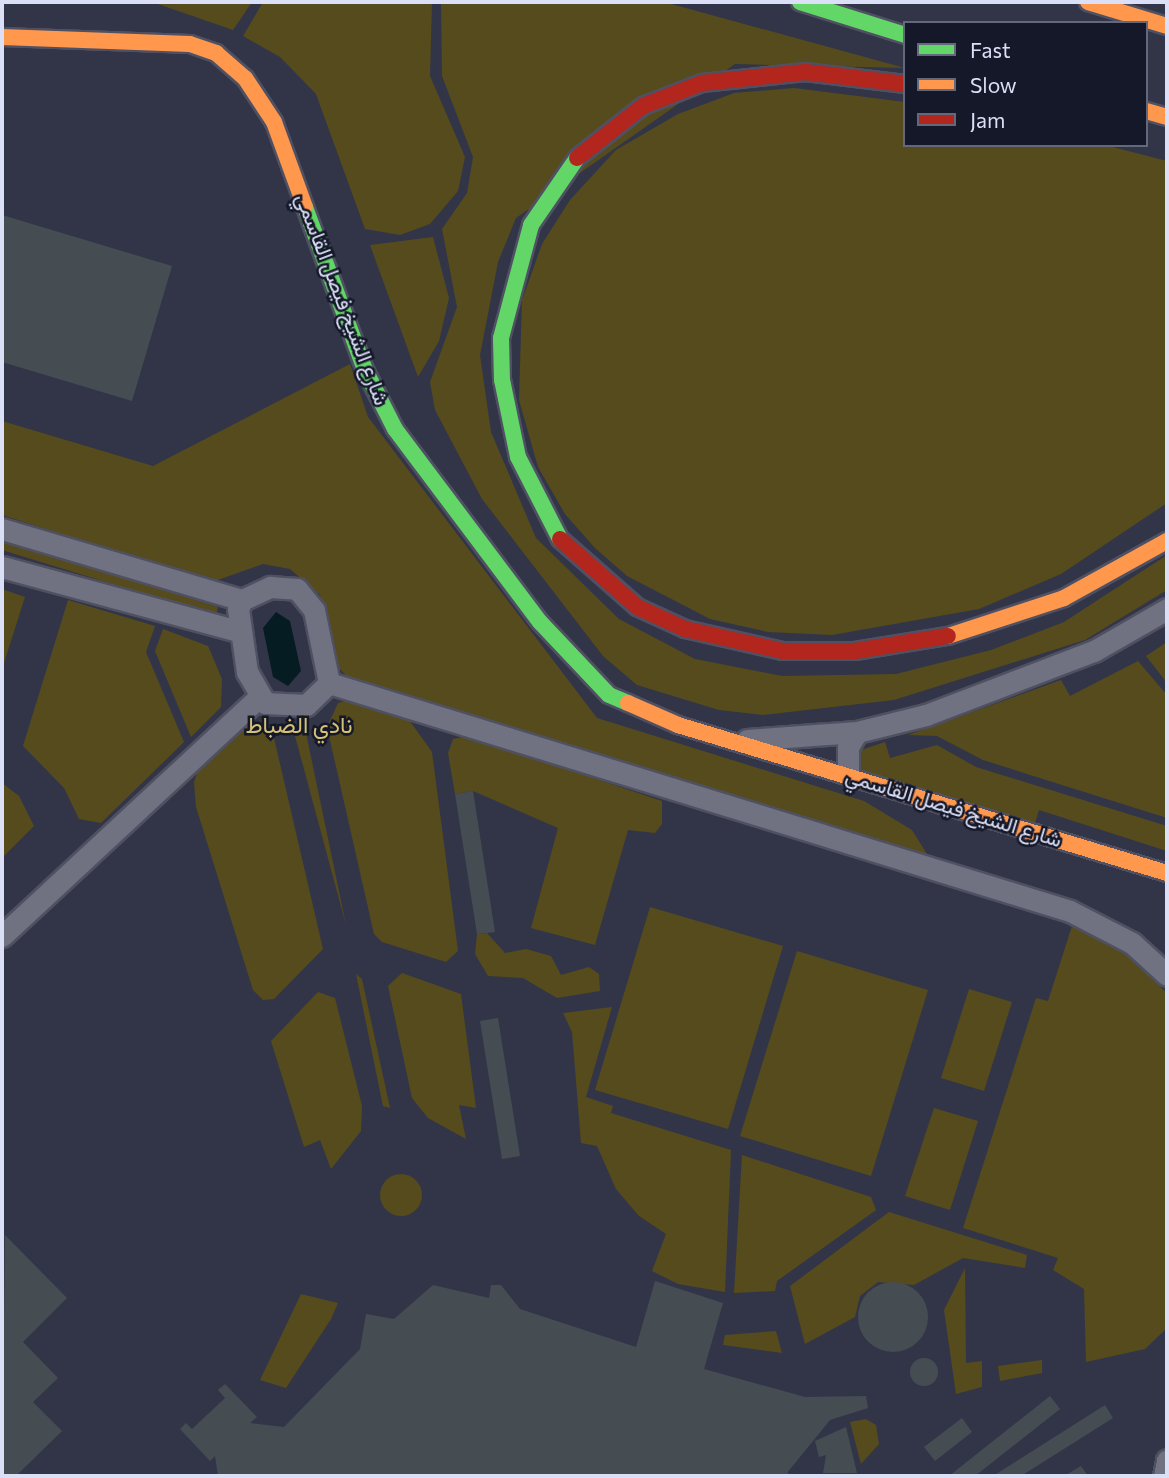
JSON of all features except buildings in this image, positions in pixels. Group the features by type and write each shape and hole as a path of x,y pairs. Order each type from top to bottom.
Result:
{"main road":[{"path":"800,2 903,34"},
{"path":"1088,2 1167,26"},
{"name":"شارع الشيخ فيصل القاسمي","path":"2,37 181,43 216,53 237,71 274,122 365,370 416,463 592,681 635,711 740,740 1167,873"},
{"path":"903,84 841,73 768,72 672,94 591,143 531,225 501,338 502,380 518,457 542,514 570,553 637,607 685,629 783,650 855,651 930,640 1019,618 1126,568 1167,541"},
{"path":"1148,112 1167,117"}],"street":[{"path":"2,528 242,600 270,587 297,590 308,599 326,650 329,683"},
{"path":"2,567 237,631"},
{"path":"242,600 237,631 258,697 272,708 306,705 329,683"},
{"name":"شارع الشيخ فيصل القاسمي","path":"740,740 857,732 1010,686 1094,652 1167,609"},
{"path":"329,683 1070,911 1132,943 1167,975"},
{"path":"2,936 258,697"},
{"path":"848,774 848,747 857,732"},
{"path":"1164,1476 1167,1460"}],"shaded area":[{"path":"152,2 252,2 233,30"},
{"path":"263,2 432,2 430,76 465,157 458,191 430,224 400,235 365,229 316,94 280,57 243,36"},
{"path":"441,2 664,2 903,67 735,64 516,218 498,262 480,355 491,432 536,538 619,619 695,659 782,676 896,674 991,650 1064,622 1167,555 1167,590 1085,640 894,700 763,715 719,710 637,685 603,656 482,499 435,410 430,382 457,307 442,229 467,193 473,157 442,76"},
{"path":"794,88 903,102 903,147 1113,147 1167,161 1167,503 1061,574 979,609 832,635 768,632 710,619 627,576 595,548 565,514 538,467 519,400 522,300 542,244 570,200 616,150 678,114 734,93"},
{"path":"433,237 449,298 439,341 418,377 370,245"},
{"path":"350,364 368,417 597,718 864,801 912,830 930,859 353,683 336,665 320,595 290,569 263,564 212,582 2,515 2,421 153,466"},
{"path":"2,540 218,607 216,616 2,550"},
{"path":"2,589 25,597 2,669"},
{"path":"68,600 155,626 146,652 184,742 101,823 79,819 64,788 23,746"},
{"path":"163,629 208,646 222,679 221,707 191,737 155,651"},
{"path":"1167,642 1167,683 1146,656"},
{"path":"1138,661 1167,695 1167,818 983,760 937,736 908,735 1061,680 1070,696"},
{"path":"349,700 407,717 432,752 458,951 446,962 382,942 374,934 327,727 338,703"},
{"path":"251,722 274,738 323,949 274,999 263,1000 253,990 196,807 194,782 201,762"},
{"path":"300,731 306,733 346,925 295,736"},
{"path":"468,736 662,801 662,824 655,833 628,830 595,945 531,928 558,828 473,791 455,794 448,753 453,739"},
{"path":"885,742 890,758 937,745 976,767 1167,826 1167,851 1039,810 1034,826 859,770 858,751"},
{"path":"2,783 19,796 34,826 2,858"},
{"path":"650,907 783,946 728,1129 595,1090"},
{"path":"1072,926 1121,950 1167,993 1167,1328 1145,1349 1086,1362 1084,1289 1053,1270 1058,1258 963,1228 1036,998 1048,1001"},
{"path":"487,933 505,953 526,949 551,956 561,975 589,967 599,974 600,991 557,998 523,978 488,976 475,954 477,934"},
{"path":"797,951 928,990 871,1176 740,1136"},
{"path":"402,973 461,994 476,1108 459,1105 466,1139 428,1118 412,1098 388,986"},
{"path":"356,974 362,979 390,1108 383,1106"},
{"path":"969,989 1012,1002 984,1091 941,1078"},
{"path":"318,992 335,998 362,1106 361,1131 331,1169 320,1140 304,1147 271,1041"},
{"path":"612,1007 586,1097 613,1106 611,1113 731,1150 725,1292 678,1284 652,1271 666,1234 639,1216 616,1189 597,1146 581,1143 572,1032 563,1013"},
{"path":"934,1108 978,1121 950,1210 905,1196"},
{"path":"742,1155 871,1197 876,1210 777,1281 775,1291 734,1293"},
{"path":"401,1174 416,1180 422,1195 416,1210 401,1216 386,1210 380,1195 386,1180"},
{"path":"889,1212 1027,1255 1025,1268 963,1258 914,1285 878,1282 860,1296 855,1317 805,1344 790,1286"},
{"path":"965,1268 966,1363 982,1361 982,1387 956,1394 944,1310"},
{"path":"301,1294 338,1303 331,1319 286,1388 260,1380"},
{"path":"776,1331 782,1353 723,1345 725,1335"},
{"path":"1042,1360 1042,1373 1000,1381 998,1366"},
{"path":"866,1419 876,1425 879,1444 861,1464 850,1422"}],"water":[{"path":"276,612 290,621 301,671 288,686 273,677 263,628"}],"traffic: fast":[{"path":"800,2 903,34"},
{"path":"560,539 518,457 502,380 501,338 531,225 577,158"},
{"path":"305,207 365,370 395,429 540,622 609,695 628,703"}],"traffic: slow":[{"path":"1088,2 1167,26"},
{"path":"2,37 190,44 216,53 245,78 274,122 305,207"},
{"path":"1148,112 1167,117"},
{"path":"948,636 1064,598 1167,541"},
{"path":"628,703 678,725 1167,873"}],"traffic: jam":[{"path":"577,158 643,106 702,83 805,72 903,84"},
{"path":"560,539 637,607 685,629 783,651 855,651 948,636"}],"district":[{"name":"نادي الضباط","path":"299,724"}]}
